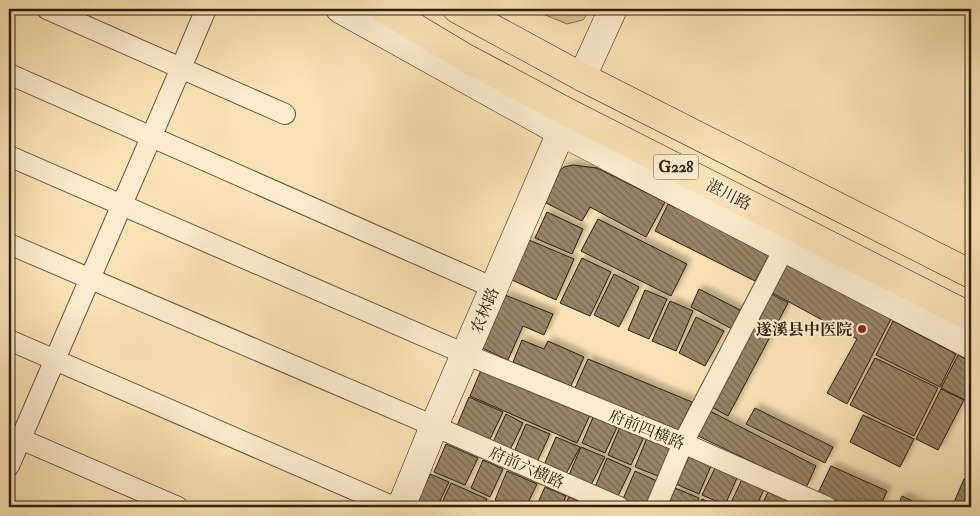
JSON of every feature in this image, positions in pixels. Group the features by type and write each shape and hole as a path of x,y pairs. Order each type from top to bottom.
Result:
{"highway":[{"name":"湛川路","path":"384,9 464,57 565,122 971,317"},
{"name":"G228","path":"457,9 582,77 971,274"}],"main road":[{"path":"340,9 565,122 784,248 971,345"},
{"path":"582,77 613,9"},
{"name":"农林路","path":"401,507 565,122"}],"street":[{"path":"47,9 285,114"},
{"path":"9,466 15,436 54,360 206,9"},
{"path":"9,74 494,288"},
{"name":"府前四横路","path":"9,156 465,354 683,444 827,507"},
{"name":"府前六横路","path":"9,244 619,507"},
{"path":"656,507 683,444 784,248"},
{"path":"9,340 394,507"},
{"path":"15,436 178,507"}],"shaded area":[{"path":"531,9 591,9 583,20 567,24"}],"building":[{"path":"573,165 597,168 665,202 646,237 590,207 582,221 540,200 557,173 564,167"},
{"path":"668,204 771,252 755,281 655,231"},
{"path":"547,212 583,229 572,254 535,238"},
{"path":"598,219 687,264 671,296 581,251"},
{"path":"529,240 574,259 556,300 512,280"},
{"path":"582,258 611,272 590,316 560,303"},
{"name":"遂溪县中医院","path":"786,260 891,319 847,404 827,393 857,339 769,291"},
{"path":"614,274 639,287 619,327 594,315"},
{"path":"699,289 742,311 732,329 691,307"},
{"path":"645,290 667,299 649,339 628,330"},
{"path":"768,292 788,303 728,416 710,406"},
{"path":"505,295 553,314 544,335 523,326 508,360 482,348"},
{"path":"670,301 693,311 676,351 652,341"},
{"path":"696,317 724,331 705,366 679,353"},
{"path":"893,321 956,354 940,387 876,355"},
{"path":"522,340 544,349 548,341 584,357 571,386 513,362"},
{"path":"958,355 971,362 971,403 941,388"},
{"path":"875,358 938,388 914,436 850,405"},
{"path":"588,359 692,402 678,432 575,388"},
{"path":"482,368 591,413 577,443 470,396"},
{"path":"941,389 964,400 938,450 916,439"},
{"path":"469,397 503,412 489,441 456,428"},
{"path":"755,408 833,447 825,463 746,424"},
{"path":"708,410 816,466 806,488 696,435"},
{"path":"506,414 523,423 510,450 493,442"},
{"path":"594,415 618,425 605,453 582,443"},
{"path":"863,415 914,439 900,467 850,442"},
{"path":"526,424 550,434 537,462 514,452"},
{"path":"620,427 644,437 631,465 608,455"},
{"path":"556,437 580,447 566,474 544,465"},
{"path":"647,438 671,449 658,476 635,467"},
{"path":"446,444 478,458 465,485 434,472"},
{"path":"581,447 605,457 591,485 569,475"},
{"path":"689,457 711,466 699,494 676,484"},
{"path":"607,458 631,469 618,496 595,487"},
{"path":"483,460 503,469 490,497 471,488"},
{"path":"831,466 887,491 880,507 848,507 818,493"},
{"path":"715,468 737,478 725,505 702,495"},
{"path":"507,471 537,484 526,507 513,507 495,500"},
{"path":"635,471 659,482 647,507 641,507 623,499"},
{"path":"430,474 449,482 437,507 426,507 416,503"},
{"path":"742,479 764,489 756,507 729,507"},
{"path":"964,479 971,482 971,507 952,507"},
{"path":"451,483 487,499 483,507 440,507"},
{"path":"545,487 566,496 561,507 536,507"},
{"path":"675,488 699,498 695,507 667,507"},
{"path":"769,490 791,500 788,507 761,507"},
{"path":"902,496 925,507 897,507"},
{"path":"569,497 589,506 589,507 564,507"},
{"path":"702,499 720,507 698,507"}],"place":[{"name":"遂溪县中医院","path":"862,329"}]}
